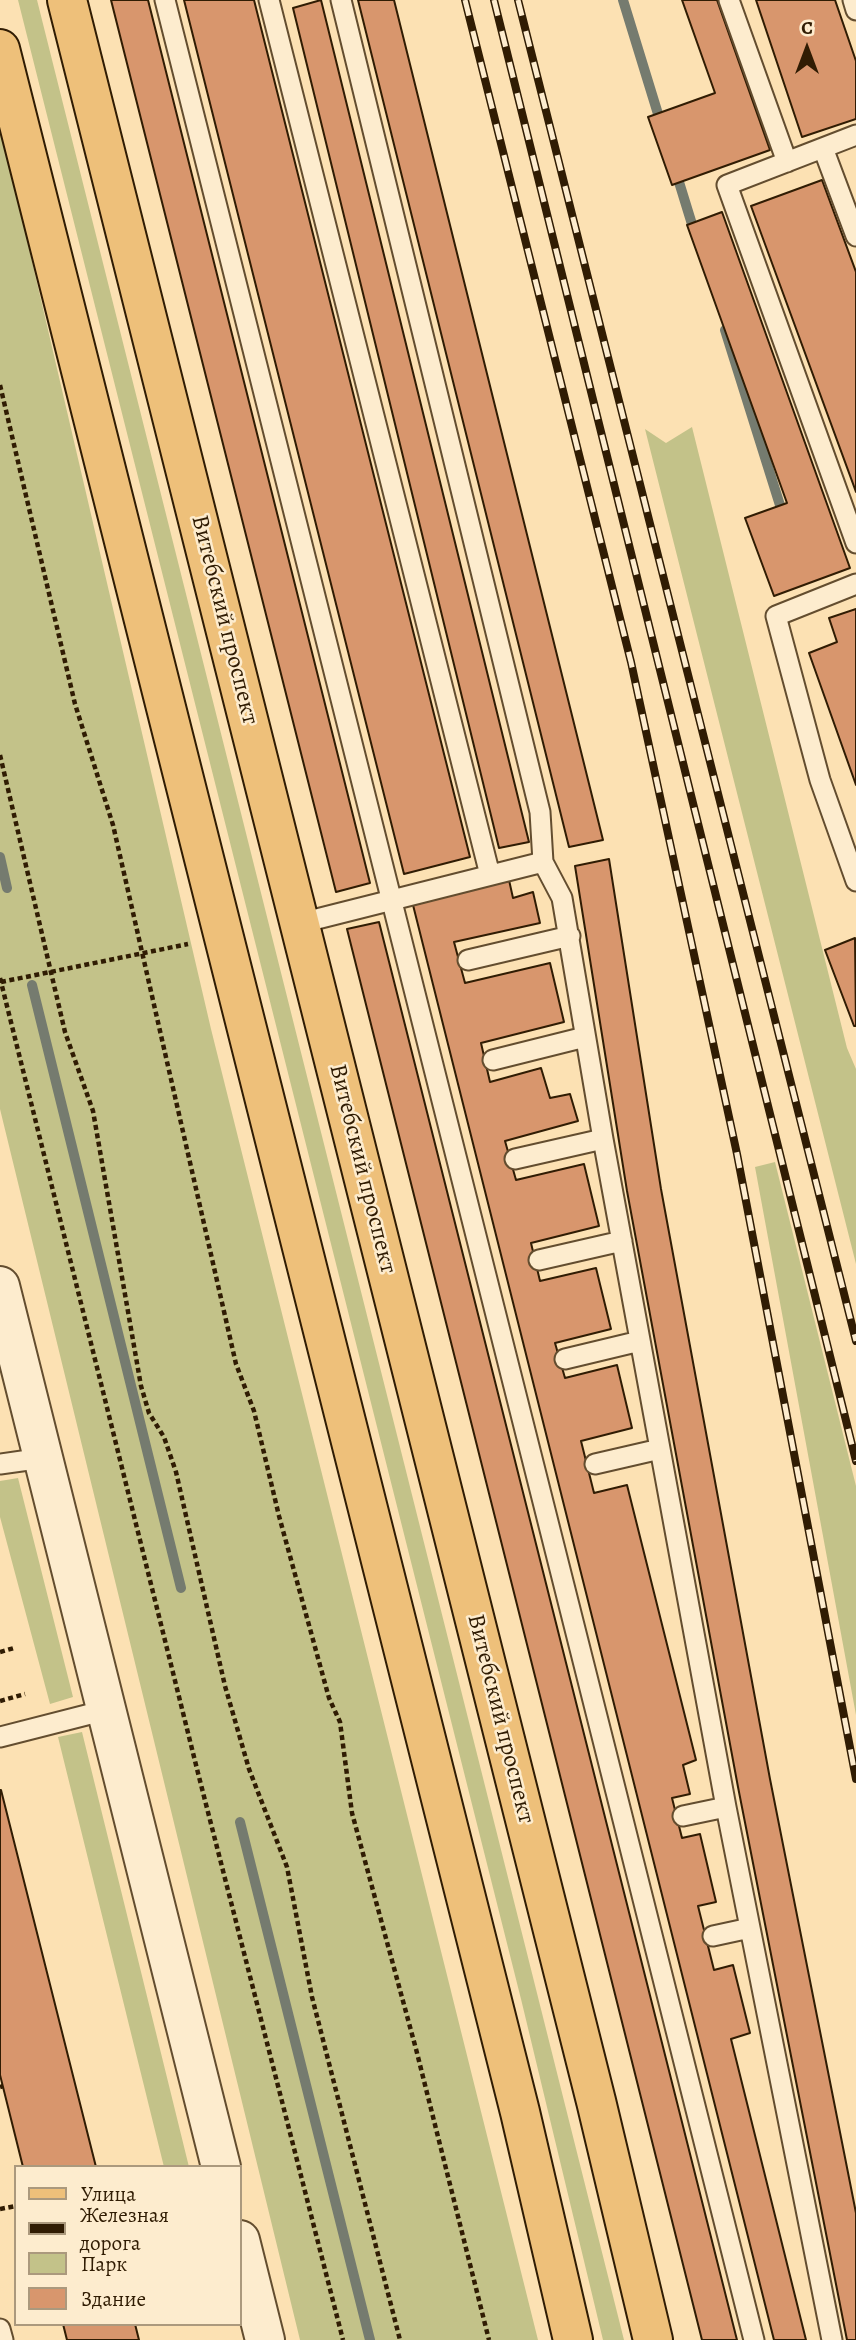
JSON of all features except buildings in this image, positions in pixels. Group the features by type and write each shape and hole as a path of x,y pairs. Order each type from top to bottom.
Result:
{"main road":[{"name":"Витебский проспект","path":"67,0 596,2101 653,2340"},
{"path":"0,48 520,2112 573,2340"}],"street":[{"path":"0,1286 220,2165"},
{"path":"242,2248 265,2340"}],"lane":[{"path":"165,0 754,2340"},
{"path":"269,0 490,875"},
{"path":"341,0 540,811 543,862 562,898 570,936 603,1139 726,1807 832,2340"},
{"path":"729,0 786,162"},
{"path":"853,0 856,10"},
{"path":"856,135 727,185 856,543"},
{"path":"824,148 856,236"},
{"path":"856,584 776,616 820,780 856,881"},
{"path":"300,923 543,862"},
{"path":"468,960 570,936"},
{"path":"493,1060 586,1037"},
{"path":"515,1159 603,1139"},
{"path":"540,1260 622,1241"},
{"path":"565,1359 640,1341"},
{"path":"594,1464 660,1449"},
{"path":"0,1464 43,1458"},
{"path":"0,1737 106,1710"},
{"path":"683,1816 726,1807"},
{"path":"713,1936 750,1928"},
{"path":"0,2329 3,2340"}],"path":[{"path":"0,385 75,704 113,825 236,1364 254,1411 279,1516 329,1698 340,1722 352,1813 416,2049 489,2340"},
{"path":"0,755 26,856 65,1032 93,1111 141,1385 176,1472 225,1686 249,1769 287,1867 312,1997 400,2340"},
{"path":"186,944 0,981 343,2340"},
{"path":"0,1651 14,1648"},
{"path":"0,1701 25,1694"}],"green space":[{"path":"18,0 37,0 624,2340 603,2340 521,1999"},
{"path":"0,124 211,1029 538,2340 300,2340 0,1109"},
{"path":"692,427 847,1048 856,1069 856,1264 645,429 666,443"},
{"path":"775,1162 856,1486 856,1715 755,1167"},
{"path":"18,1478 73,1697 50,1704 0,1517 0,1481"},
{"path":"82,1732 189,2165 164,2165 58,1737"}],"waterway":[{"path":"623,0 662,127"},
{"path":"675,169 695,234"},
{"path":"725,330 784,518"},
{"path":"0,857 7,888"},
{"path":"32,985 181,1588"},
{"path":"240,1822 370,2340"}],"railway":[{"path":"465,0 631,662 737,1154 856,1779"},
{"path":"494,0 856,1461"},
{"path":"518,0 856,1341"}]}
